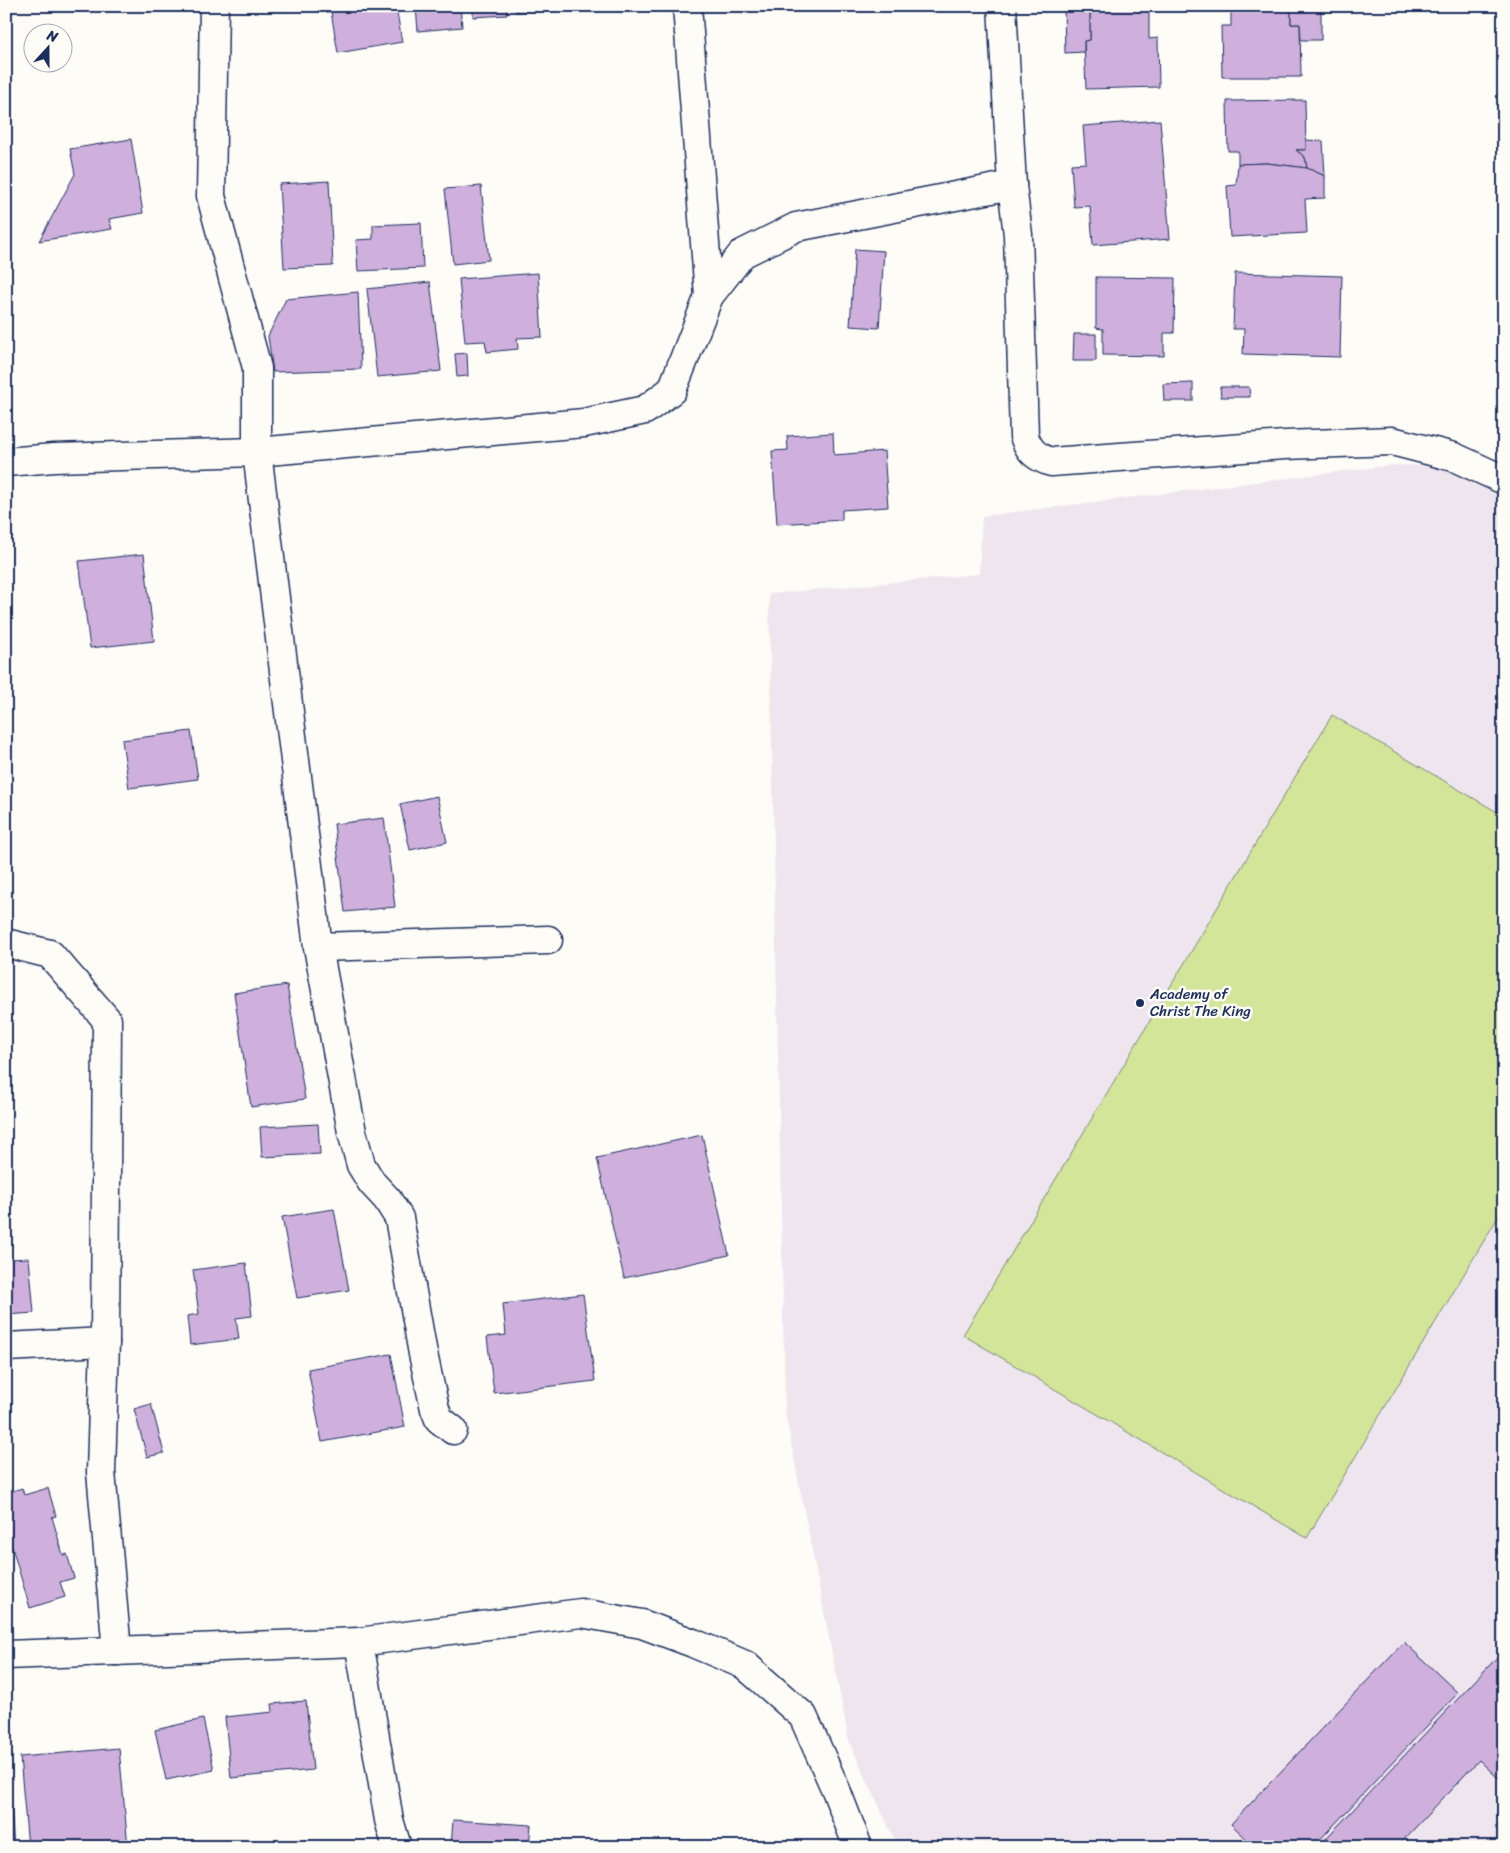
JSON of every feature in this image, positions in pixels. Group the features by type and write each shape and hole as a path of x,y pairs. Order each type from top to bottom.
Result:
{"street":[{"path":"214,6 210,196 257,368 258,452 318,947 354,1140 361,1165 372,1183 387,1199 399,1218 423,1354 435,1409 439,1419 453,1430"},
{"path":"687,6 709,296"},
{"path":"1002,6 1012,185 1018,236 1024,436 1034,455 1051,462 1286,445 1392,441 1454,457 1504,480"},
{"path":"6,462 54,458 258,452 584,423 645,410 672,390 709,296 742,254 796,227 1012,185"},
{"path":"318,947 548,940"},
{"path":"6,944 50,954 107,1020 105,1342 101,1472 117,1650"},
{"path":"6,1348 105,1342"},
{"path":"6,1655 359,1642 581,1613 642,1624 745,1665 803,1716 836,1790 858,1847"},
{"path":"359,1642 389,1820 396,1847"}],"shaded area":[{"name":"Academy of Christ The King","path":"1393,465 1504,467 1504,1847 898,1847 849,1741 785,1412 769,594 979,574 982,516"}],"green space":[{"path":"1332,715 1504,816 1504,1207 1307,1538 963,1335"}],"building":[{"path":"330,6 396,6 402,42 338,53"},
{"path":"416,6 460,6 462,27 418,31"},
{"path":"473,6 506,6 507,15 473,17"},
{"path":"516,6 541,6 541,10 516,12"},
{"path":"1082,6 1162,6 1162,10 1149,11 1149,39 1158,38 1159,87 1086,89 1084,41 1090,40 1090,12 1082,13"},
{"path":"1231,6 1291,6 1291,24 1300,24 1301,77 1222,77 1221,26 1231,26"},
{"path":"1291,6 1321,6 1321,40 1301,40 1300,24 1291,24"},
{"path":"1064,8 1082,8 1082,13 1090,12 1090,40 1084,41 1084,52 1065,53"},
{"path":"1305,100 1306,150 1296,150 1305,157 1307,168 1267,163 1238,164 1238,151 1228,151 1227,101"},
{"path":"1160,120 1170,239 1093,245 1090,206 1074,207 1071,164 1086,163 1083,126"},
{"path":"131,139 143,213 109,219 112,229 39,241 75,174 70,149"},
{"path":"1306,140 1323,141 1325,176 1307,168 1305,157 1296,150 1306,150"},
{"path":"1267,163 1307,168 1325,176 1325,198 1305,199 1307,233 1230,237 1227,186 1236,185 1238,164"},
{"path":"329,181 333,266 284,268 279,184"},
{"path":"481,186 489,260 453,264 445,189"},
{"path":"421,223 423,268 358,271 356,240 373,239 373,225"},
{"path":"855,249 884,251 879,328 850,326"},
{"path":"538,273 542,337 517,338 518,349 487,352 485,341 465,342 459,279"},
{"path":"1235,273 1342,276 1340,357 1243,354 1244,329 1233,329"},
{"path":"1096,277 1175,278 1174,333 1164,333 1164,356 1103,355 1103,329 1096,328"},
{"path":"430,282 441,371 377,377 367,289"},
{"path":"358,292 361,369 273,372 268,336 286,299"},
{"path":"1074,334 1096,334 1096,361 1073,361"},
{"path":"467,353 468,376 457,377 455,354"},
{"path":"1193,383 1193,401 1164,401 1163,384"},
{"path":"1220,387 1249,387 1250,397 1221,397"},
{"path":"833,433 834,455 884,451 888,507 842,510 842,520 777,524 772,451 788,450 787,436"},
{"path":"144,554 154,641 90,648 79,561"},
{"path":"191,731 198,779 129,788 122,740"},
{"path":"437,796 447,842 410,850 400,804"},
{"path":"384,818 395,907 345,912 334,824"},
{"path":"287,985 305,1099 251,1107 234,993"},
{"path":"318,1124 320,1154 262,1157 260,1127"},
{"path":"702,1135 729,1255 624,1278 597,1158"},
{"path":"334,1209 349,1290 297,1298 282,1217"},
{"path":"8,1244 10,1259 29,1258 34,1313 6,1315 6,1245"},
{"path":"246,1263 252,1316 236,1318 239,1339 190,1345 187,1316 199,1314 193,1270"},
{"path":"583,1294 595,1381 494,1393 487,1337 506,1335 503,1304"},
{"path":"391,1354 405,1427 322,1442 308,1369"},
{"path":"151,1404 164,1453 147,1457 134,1409"},
{"path":"22,1488 24,1495 48,1488 56,1516 52,1517 63,1555 67,1554 74,1578 60,1582 65,1597 30,1608 6,1527 6,1493"},
{"path":"1404,1642 1458,1693 1313,1847 1255,1847 1231,1824"},
{"path":"1503,1651 1504,1772 1498,1778 1479,1760 1397,1847 1318,1847"},
{"path":"306,1701 313,1770 231,1778 225,1717 273,1712 272,1704"},
{"path":"203,1719 214,1770 166,1780 155,1730"},
{"path":"119,1748 128,1847 28,1847 20,1757"},
{"path":"6,1807 11,1807 14,1847 6,1847"},
{"path":"453,1820 531,1825 529,1847 451,1847"}],"place":[{"name":"Academy of Christ The King","path":"1140,1003"}]}
